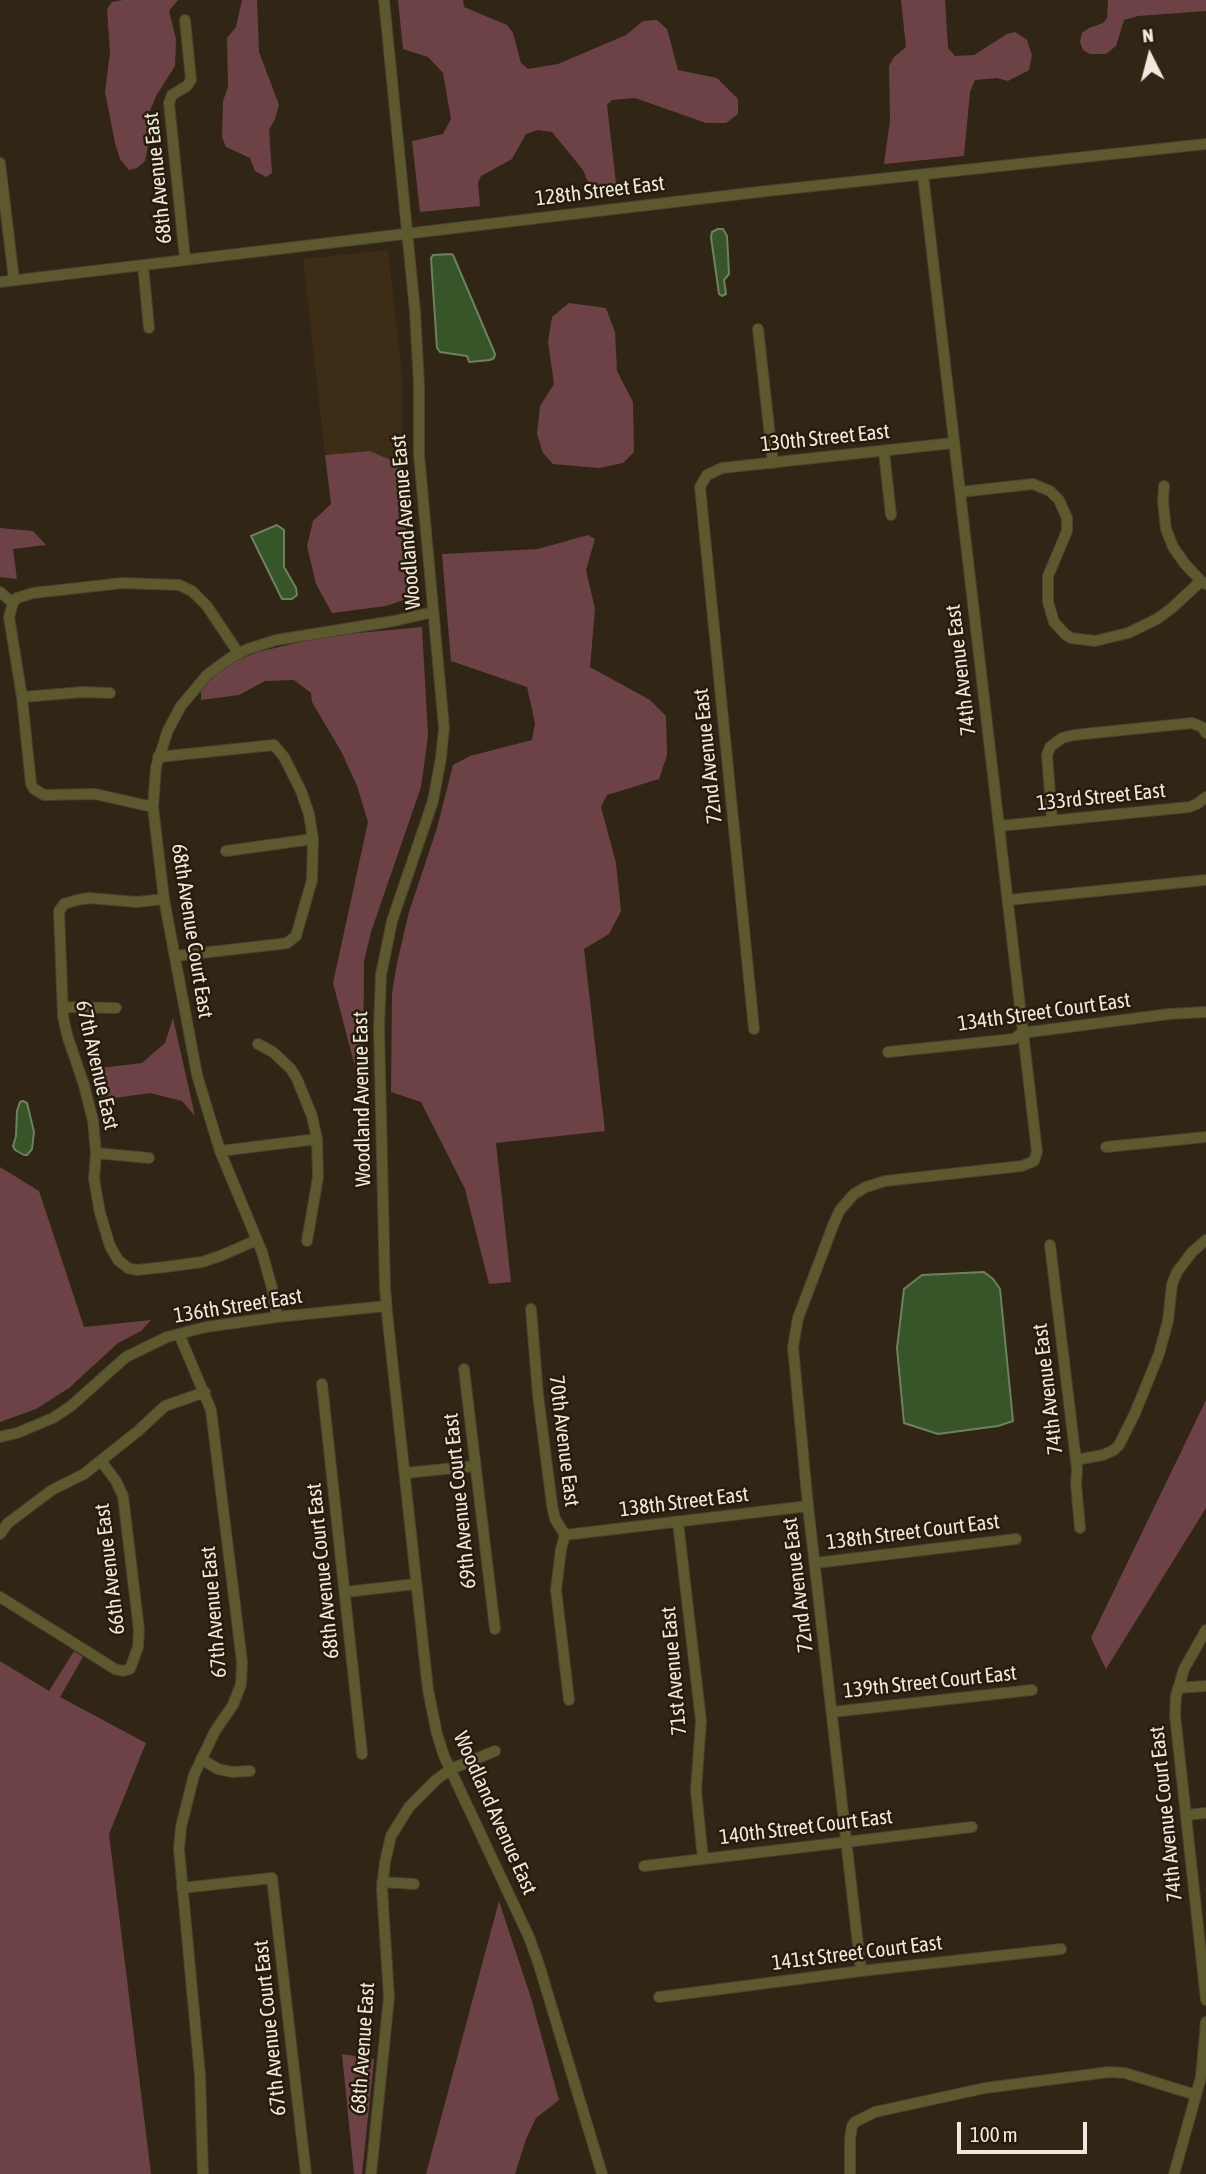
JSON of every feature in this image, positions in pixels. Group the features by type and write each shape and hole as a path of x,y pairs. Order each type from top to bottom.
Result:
{"street":[{"name":"Woodland Avenue East","path":"384,0 418,345 419,455 443,716 439,778 393,921 381,975 379,1029 386,1306 416,1584 437,1734 529,1937 602,2174"},
{"name":"68th Avenue East","path":"185,20 191,79 187,86 172,95 169,103 185,259"},
{"name":"128th Street East","path":"0,282 758,192 1206,144"},
{"path":"0,163 14,280"},
{"name":"74th Avenue East","path":"845,1203 860,1190 885,1181 1022,1166 1034,1160 1037,1152 923,175"},
{"name":"68th Avenue East","path":"144,265 149,328"},
{"path":"758,329 773,464"},
{"name":"130th Street East","path":"703,479 722,468 954,443"},
{"path":"884,452 891,515"},
{"name":"72nd Avenue East","path":"703,479 700,492 702,516 754,1029"},
{"path":"960,492 1033,484 1049,491 1059,500 1067,518 1067,531 1048,576 1048,602 1054,622 1065,634 1079,640 1095,641 1128,633 1157,619 1204,582 1185,564 1173,547 1166,529 1164,486"},
{"path":"153,807 95,794 44,795 39,794 31,783 22,697 9,617 13,603 18,598 33,593 123,583 169,584 192,591 216,617 239,653"},
{"path":"0,593 13,603"},
{"name":"68th Avenue Court East","path":"276,1317 270,1275 219,1151 197,1075 164,900 153,807 158,757 181,706 207,675 239,653 286,638 433,612"},
{"path":"22,697 83,692 110,693"},
{"path":"1052,821 1047,755 1050,747 1062,738 1198,724 1206,733"},
{"path":"158,757 266,744 276,746 301,791 309,814 313,839 310,894 296,936 288,943 175,956"},
{"name":"133rd Street East","path":"999,826 1188,807 1206,798"},
{"path":"226,851 313,839"},
{"path":"1008,900 1206,880"},
{"name":"67th Avenue East","path":"164,900 77,900 61,906 58,919 63,1007 67,1035 90,1106 96,1153 94,1179 100,1213 110,1245 118,1260 125,1267 136,1270 202,1262 257,1240"},
{"path":"63,1007 116,1008"},
{"name":"134th Street Court East","path":"888,1052 1014,1039 1022,1032 1206,1012"},
{"path":"258,1044 285,1062 297,1079 312,1116 317,1139 317,1187 307,1241"},
{"path":"1106,1147 1206,1138"},
{"path":"219,1151 317,1139"},
{"path":"96,1153 149,1158"},
{"name":"72nd Avenue East","path":"845,1203 807,1290 798,1318 793,1348 808,1506 862,1971"},
{"path":"1076,1460 1102,1455 1119,1445 1159,1354 1168,1321 1171,1284 1192,1252 1206,1240"},
{"name":"74th Avenue East","path":"1050,1245 1077,1469 1080,1528"},
{"name":"136th Street East","path":"0,1437 53,1418 71,1406 126,1357 167,1337 206,1327 276,1317 386,1306"},
{"name":"70th Avenue East","path":"531,1309 538,1395 552,1505 555,1519 565,1535 556,1590 569,1700"},
{"name":"67th Avenue East","path":"179,1334 211,1410 242,1662 241,1684 233,1705 215,1731 194,1776 181,1827 179,1849 200,2076 203,2174"},
{"name":"69th Avenue Court East","path":"464,1369 495,1629"},
{"name":"68th Avenue Court East","path":"322,1384 362,1754"},
{"path":"0,1534 8,1523 52,1490 84,1474 102,1461 165,1406 205,1392"},
{"name":"66th Avenue East","path":"0,1597 115,1669 130,1669 138,1647 139,1630 122,1496 116,1481 102,1461"},
{"path":"404,1473 475,1465"},
{"name":"138th Street East","path":"565,1535 808,1506"},
{"name":"71st Avenue East","path":"678,1522 701,1721 696,1790 704,1858"},
{"name":"138th Street Court East","path":"815,1563 1016,1539"},
{"path":"345,1592 416,1584"},
{"name":"74th Avenue Court East","path":"1206,1630 1188,1661 1178,1688 1175,1715 1206,2000"},
{"path":"1178,1688 1206,1686"},
{"name":"139th Street Court East","path":"832,1713 1032,1690"},
{"path":"451,1769 495,1751"},
{"path":"201,1759 218,1769 232,1772 250,1771"},
{"name":"68th Avenue East","path":"371,2174 389,1997 382,1904 384,1862 391,1836 409,1807 423,1791 451,1769"},
{"path":"1186,1815 1206,1813"},
{"name":"140th Street Court East","path":"644,1866 972,1827"},
{"name":"67th Avenue Court East","path":"182,1888 272,1878 306,2174"},
{"path":"382,1882 414,1884"},
{"name":"141st Street Court East","path":"659,1997 1061,1949"},
{"path":"1174,2174 1203,2062 1206,2022"},
{"path":"850,2174 850,2139 855,2122 875,2112 985,2088 1109,2072 1125,2073 1196,2095"}],"shaded area":[{"path":"178,0 169,11 176,39 175,66 156,96 147,118 148,146 145,161 137,168 129,170 120,159 115,143 105,92 110,53 107,9 112,2"},
{"path":"242,0 257,0 259,52 279,105 269,130 272,173 266,177 255,171 250,158 226,147 222,137 223,101 228,87 227,38 236,27"},
{"path":"398,0 463,0 464,7 507,25 513,33 521,63 528,69 558,64 626,35 643,21 657,20 667,29 678,70 717,78 738,99 738,114 726,123 706,123 635,98 612,100 607,105 617,192 593,194 583,170 552,132 538,130 526,134 512,159 481,176 478,182 480,206 420,212 412,141 443,134 451,119 443,73 428,57 403,49"},
{"path":"901,0 945,0 948,48 955,56 974,55 1007,34 1015,32 1027,40 1032,55 1029,70 1008,81 997,78 975,80 970,92 964,156 884,164 890,121 889,66 894,57 906,47"},
{"path":"1108,0 1206,0 1206,11 1138,16 1124,20 1116,46 1106,54 1090,54 1083,50 1080,42 1082,33 1103,23 1107,18"},
{"path":"723,229 727,236 729,274 724,280 726,294 722,296 719,294 711,237 712,232"},
{"path":"388,250 402,374 402,465 370,451 325,455 303,259"},
{"path":"451,254 495,354 490,360 469,362 467,356 440,352 437,348 431,258 433,255"},
{"path":"569,303 606,308 615,332 617,371 633,402 634,452 623,463 599,468 553,464 543,453 537,434 540,406 554,384 548,342 552,317"},
{"path":"370,451 402,465 401,486 413,597 386,606 332,613 316,584 307,546 313,521 331,504 325,455"},
{"path":"277,525 284,530 284,567 296,588 297,595 292,599 282,599 251,536"},
{"path":"0,528 33,531 46,545 13,549 17,579 0,577"},
{"path":"588,535 595,539 586,570 595,609 590,667 650,700 666,716 667,755 659,779 607,795 601,807 616,863 621,911 609,934 584,949 605,1131 496,1143 511,1282 489,1284 465,1189 421,1102 391,1092 392,994 397,963 409,912 437,828 453,765 470,756 532,740 535,723 527,687 451,661 442,554 538,549"},
{"path":"422,627 428,736 421,787 371,932 364,961 363,1097 333,983 368,822 357,786 342,753 312,702 311,693 294,680 265,681 239,695 201,700 201,688 230,663 258,652 326,636"},
{"path":"173,1018 195,1116 182,1101 150,1093 100,1100 92,1069 142,1063 165,1043"},
{"path":"23,1101 27,1103 34,1132 32,1149 27,1155 15,1150 13,1146 17,1111"},
{"path":"0,1167 39,1191 84,1327 151,1320 141,1331 118,1343 69,1388 36,1409 0,1422"},
{"path":"984,1272 1000,1289 1013,1421 998,1426 938,1434 904,1423 897,1348 904,1289 922,1275"},
{"path":"1206,1400 1206,1508 1106,1669 1091,1638"},
{"path":"74,1651 83,1657 60,1697 146,1743 109,1834 151,2174 0,2174 0,1661 49,1691"},
{"path":"499,1901 531,1998 559,2100 536,2118 515,2174 426,2174"},
{"path":"342,2054 374,2059 362,2174 354,2174"}]}
